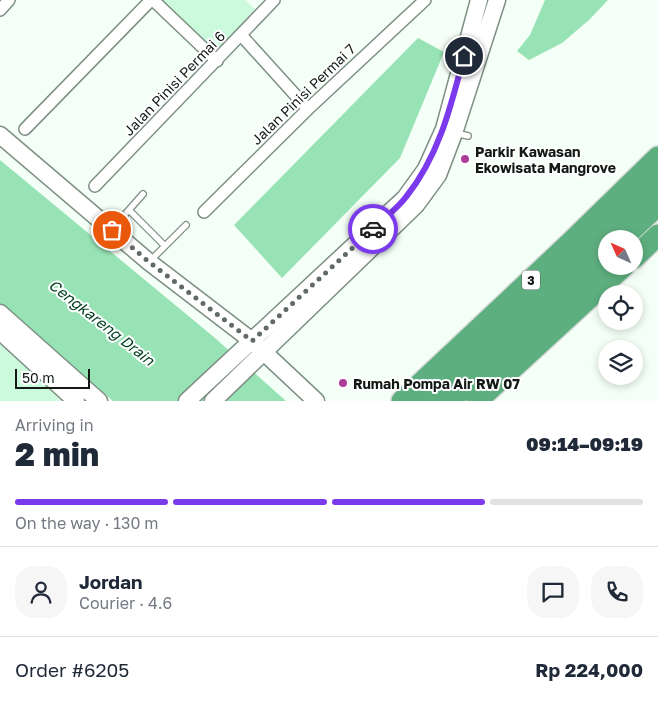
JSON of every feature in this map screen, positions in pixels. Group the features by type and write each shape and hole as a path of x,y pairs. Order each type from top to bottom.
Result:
{"highway":[{"name":"3","path":"402,401 571,242 658,156"},
{"name":"3","path":"426,401 658,183"},
{"path":"632,230 658,205"},
{"path":"643,249 658,235"},
{"name":"3","path":"450,401 598,262"},
{"path":"477,401 614,275"}],"main road":[{"path":"213,401 252,364 259,346 405,198 426,168 444,129 479,0"},
{"path":"187,401 237,354 280,338 416,205 438,175 461,134 497,0"},
{"path":"0,135 149,262 259,346 316,401"},
{"path":"0,313 99,401"},
{"path":"0,331 76,401"},
{"path":"280,338 287,362 300,385"}],"street":[{"path":"0,10 9,0"},
{"path":"25,129 152,0 217,61"},
{"name":"Jalan Pinisi Permai 7","path":"204,212 308,109 425,0"},
{"name":"Jalan Pinisi Permai 6","path":"95,186 217,61 241,35 266,3"},
{"path":"241,35 308,109"}],"lane":[{"path":"112,230 143,194"},
{"path":"129,210 165,246"},
{"path":"149,262 186,225"}],"shaded area":[{"path":"159,0 245,0 255,9 216,52"},
{"path":"0,340 61,401 0,401"}],"water":[{"path":"545,0 608,0 589,20 562,43 529,60 517,51 530,35"},
{"path":"418,38 444,52 400,158 282,278 234,225"},
{"name":"Cengkareng Drain","path":"0,160 215,338 286,401 113,401 0,306"}],"way so far":[{"path":"112,230 149,262 252,341 373,229"}],"place":[{"name":"Parkir Kawasan Ekowisata Mangrove","path":"465,159"},
{"name":"Rumah Pompa Air RW 07","path":"343,383"}],"route":[{"path":"373,229 405,198 426,168 444,129 464,56"}]}
